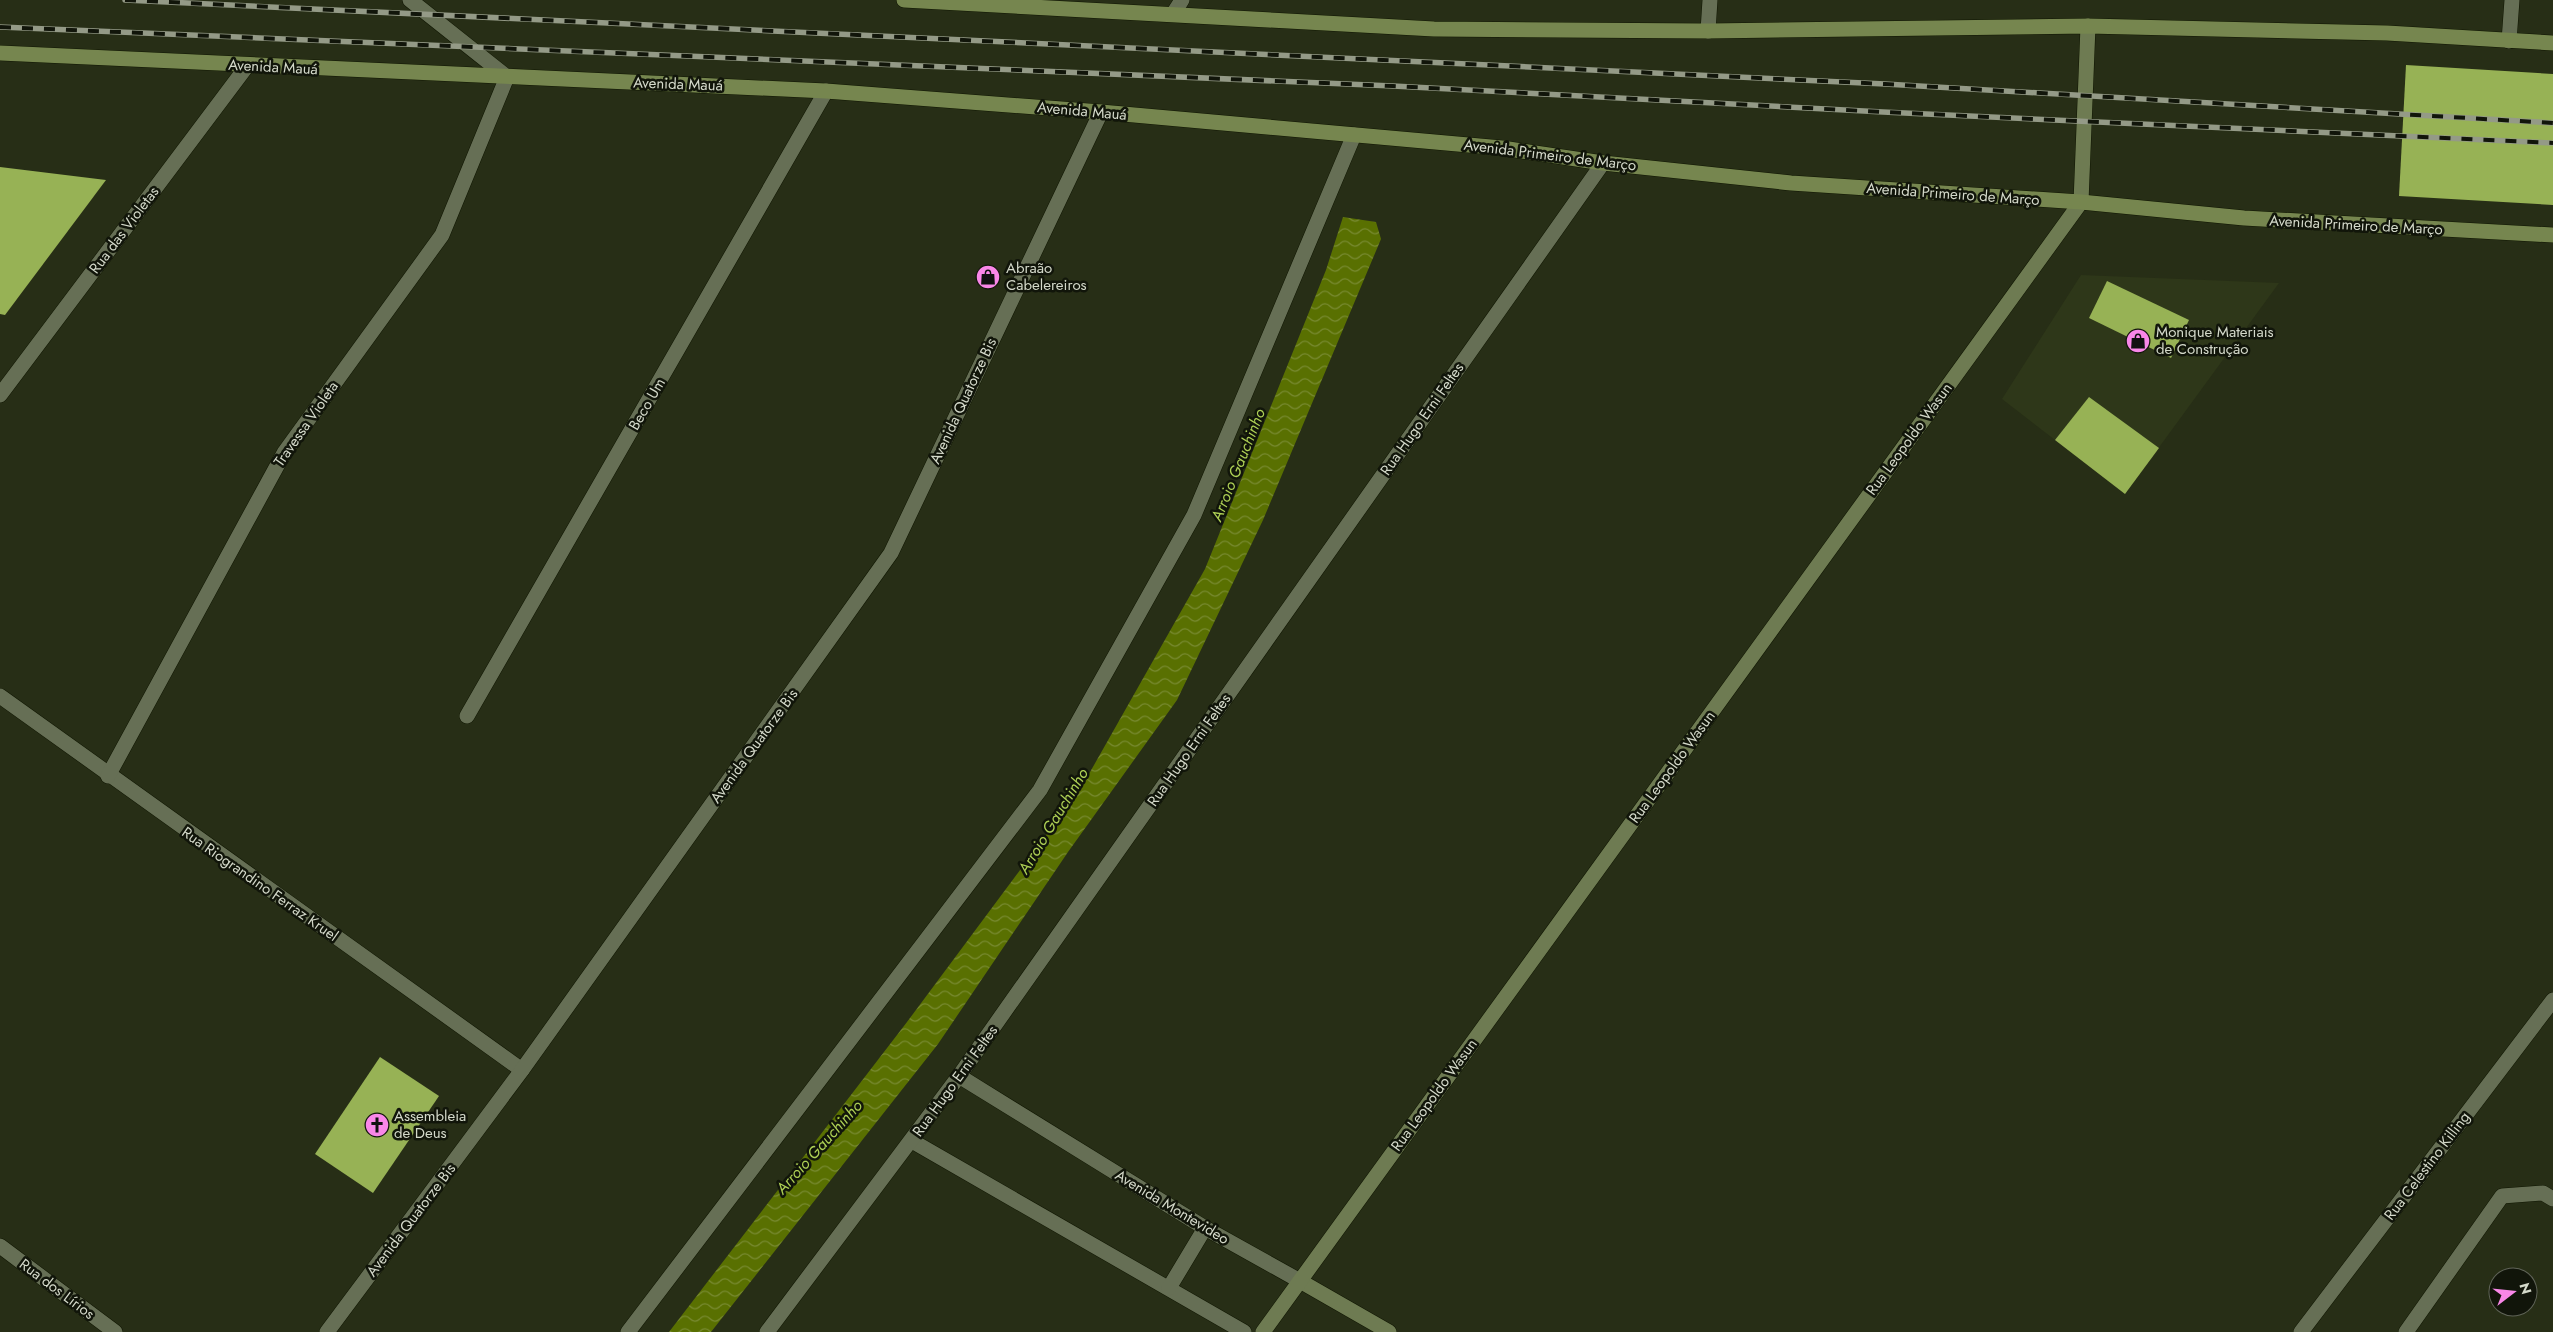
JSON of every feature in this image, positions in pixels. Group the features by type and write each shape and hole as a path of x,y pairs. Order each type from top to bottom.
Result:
{"main road":[{"path":"904,0 1434,29 1708,30 2088,26 2388,33 2553,43"},
{"name":"Avenida Mauá","path":"0,53 247,66 826,91 1354,134"},
{"name":"Avenida Primeiro de Março","path":"1354,134 1502,148 1602,163 1791,183 2081,202 2244,218 2553,235"}],"street":[{"path":"410,0 507,77"},
{"path":"1173,14 1182,0"},
{"path":"1708,30 1710,0"},
{"path":"2509,40 2512,0"},
{"path":"2081,202 2088,26"},
{"name":"Rua das Violetas","path":"0,395 247,66"},
{"name":"Travessa Violeta","path":"108,776 284,453 442,235 507,77"},
{"name":"Beco Um","path":"467,716 826,91"},
{"name":"Avenida Quatorze Bis","path":"327,1332 522,1070 891,553 1101,112"},
{"path":"628,1332 1040,790 1194,515 1354,134"},
{"name":"Rua Hugo Erni Feltes","path":"767,1332 959,1076 1602,163"},
{"name":"Rua Leopoldo Wasun","path":"1263,1332 2081,202"},
{"name":"Rua Riograndino Ferraz Kruel","path":"0,696 108,776 522,1070"},
{"name":"Rua Celestino Killing","path":"2301,1332 2553,1000"},
{"name":"Avenida Montevideo","path":"959,1076 1204,1228 1389,1332"},
{"path":"912,1141 1244,1332"},
{"path":"2406,1332 2502,1196 2543,1193 2553,1199"},
{"path":"1169,1288 1204,1228"},
{"name":"Rua dos Lírios","path":"0,1246 115,1332"}],"shaded area":[{"name":"Monique Materiais de Construção","path":"2081,275 2279,283 2125,494 2002,399"}],"water":[{"name":"Arroio Gauchinho","path":"1343,217 1376,222 1381,239 1263,520 1177,700 1068,852 938,1044 711,1332 669,1332 907,1022 1081,788 1205,569 1326,270"}],"building":[{"path":"2406,65 2553,74 2553,205 2399,196"},
{"path":"0,167 106,180 5,315 0,314"},
{"path":"2107,281 2189,320 2171,358 2089,318"},
{"path":"2089,397 2159,448 2125,494 2055,440"},
{"name":"Assembleia de Deus","path":"380,1057 439,1096 373,1193 315,1154"}],"railway":[{"path":"125,0 1885,84 2553,123"},
{"path":"0,27 1393,86 1883,112 2553,143"}],"place":[{"name":"Abraão Cabelereiros","path":"988,277"},
{"name":"Monique Materiais de Construção","path":"2138,341"},
{"name":"Assembleia de Deus","path":"377,1125"}]}
